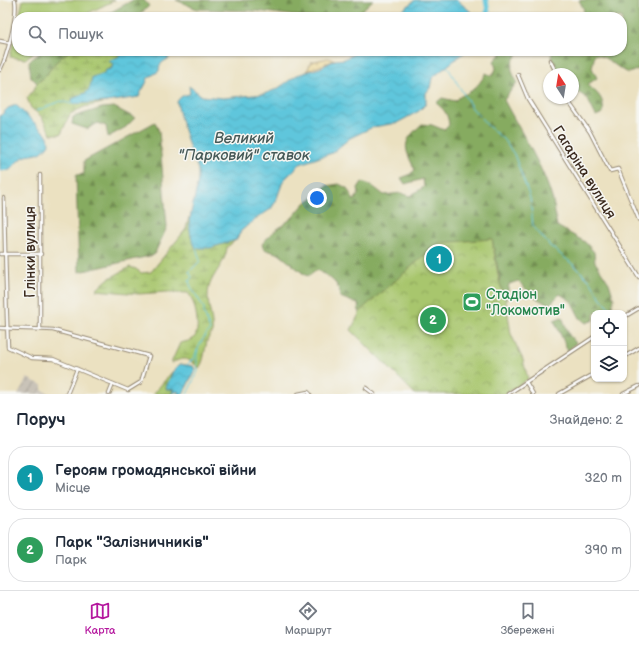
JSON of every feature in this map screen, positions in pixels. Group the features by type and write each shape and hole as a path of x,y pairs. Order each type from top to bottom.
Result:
{"street":[{"path":"14,12 15,0"},
{"path":"0,70 5,61 10,43 12,26"},
{"path":"0,41 10,43"},
{"path":"550,60 554,68"},
{"name":"Гагаріна вулиця","path":"518,75 528,99 639,277"},
{"path":"570,104 590,132 610,171 618,169 639,220"},
{"name":"Глінки вулиця","path":"40,175 40,329"},
{"path":"0,328 7,329 40,329 68,333 149,356 141,382 130,390 47,357 32,358 8,347 7,329 4,198"},
{"path":"0,254 41,254"},
{"path":"627,315 639,308"},
{"path":"508,394 591,339"},
{"path":"627,355 639,348"},
{"path":"67,394 77,369"},
{"path":"559,394 591,376"},
{"path":"526,382 533,394"},
{"path":"109,394 113,384"},
{"path":"623,394 639,386"},
{"path":"366,388 374,394"},
{"path":"298,394 308,392 310,394"}],"shaded area":[{"path":"27,378 42,385 42,390 50,394 18,394"}],"green space":[{"path":"23,0 115,0 90,12 20,12"},
{"path":"133,0 144,0 149,6 142,12 111,12"},
{"path":"176,0 373,0 359,12 264,12 197,9"},
{"path":"579,0 639,0 639,69 629,73 601,56 627,56 627,12 582,12 584,10"},
{"path":"12,48 12,56 29,56 25,59 10,57"},
{"path":"36,56 63,56 54,64 45,77 37,83 31,77 29,61"},
{"path":"63,56 119,56 109,61 114,64 109,69 91,80 92,85 88,92 72,99 73,104 107,102 84,107 70,114 61,134 51,134 41,116 31,108 27,98 37,83 45,77 54,64"},
{"path":"498,56 516,56 513,62 512,69 517,82 504,100 544,175 553,201 557,226 585,242 594,252 595,262 609,283 614,299 612,306 615,310 591,310 591,321 586,323 580,318 571,301 560,294 550,304 545,303 532,295 518,281 509,284 506,301 499,281 492,239 439,243 359,312 358,304 340,297 338,287 333,280 326,275 317,270 309,276 305,275 279,254 264,249 262,244 272,233 292,218 305,203 321,193 326,186 339,184 347,188 354,201 359,193 358,188 362,182 371,185 384,195 401,193 410,196 424,187 423,179 405,184 401,178 409,175 415,170 408,155 406,145 411,135 422,124 432,125 444,130 449,125 448,118 436,103 442,98 455,101 475,87 486,73 492,76 496,69 494,61"},
{"path":"552,56 595,56 592,68 597,78 587,85 602,100 603,113 596,116 587,98 579,93 579,68 556,68"},
{"path":"114,107 135,118 126,127 108,137 106,126 98,123 87,129 72,124 73,117 102,108"},
{"path":"155,122 159,131 167,227 154,255 79,272 76,175 84,174 84,161"},
{"path":"189,217 191,237 224,243 236,240 227,247 222,263 213,277 209,287 208,298 212,322 212,333 207,340 203,359 199,368 186,359 171,363 180,343 193,339 196,335 197,323 195,309 188,293 166,292 139,294 96,290 108,279 130,267 141,273 151,272 186,229"},
{"path":"492,239 499,281 506,301 511,334 523,360 528,379 505,394 415,394 351,330 361,310 439,243"},
{"path":"562,317 569,335 576,343 568,351 554,320"},
{"path":"173,371 169,383 174,391 171,394 153,394"}],"sand":[{"path":"328,58 335,60 307,71 311,62"}],"water":[{"path":"415,0 457,0 471,12 402,12"},
{"path":"168,56 169,59 162,63 159,71 148,78 139,97 107,102 72,104 72,99 85,93 89,89 92,77 103,74 106,70 111,69 114,64 108,61 118,57"},
{"name":"Великий \"Парковий\" ставок","path":"350,56 460,56 432,78 430,88 426,93 426,104 419,111 397,123 373,127 350,138 332,153 300,164 283,181 276,201 271,209 241,231 236,240 210,248 196,248 192,238 190,219 198,180 198,170 181,121 177,102 179,98 190,94 189,86 202,96 223,98 264,94 277,89 297,75 320,68 335,60 345,59"},
{"path":"16,105 48,136 49,144 42,152 22,158 10,170 0,171 0,116 8,108"},
{"path":"180,364 193,366 195,370 183,394 178,394 178,391 171,394 174,389 167,390 166,387 173,371"}],"waterway":[{"path":"486,0 488,12"},
{"path":"447,66 472,108 488,126 503,139 514,154 530,198 533,226 550,246 575,266 590,281 600,297 611,310"},
{"path":"36,111 61,101 72,104"},
{"path":"187,394 198,371 198,349 202,340 210,330 204,313 204,308 189,281 192,277 189,272 200,261 196,248"},
{"path":"187,365 194,358 197,350"}],"place":[{"name":"Героям громадянської війни","path":"439,259"},
{"name":"Стадіон \"Локомотив\"","path":"472,302"},
{"name":"Парк \"Залізничників\"","path":"433,320"}]}
